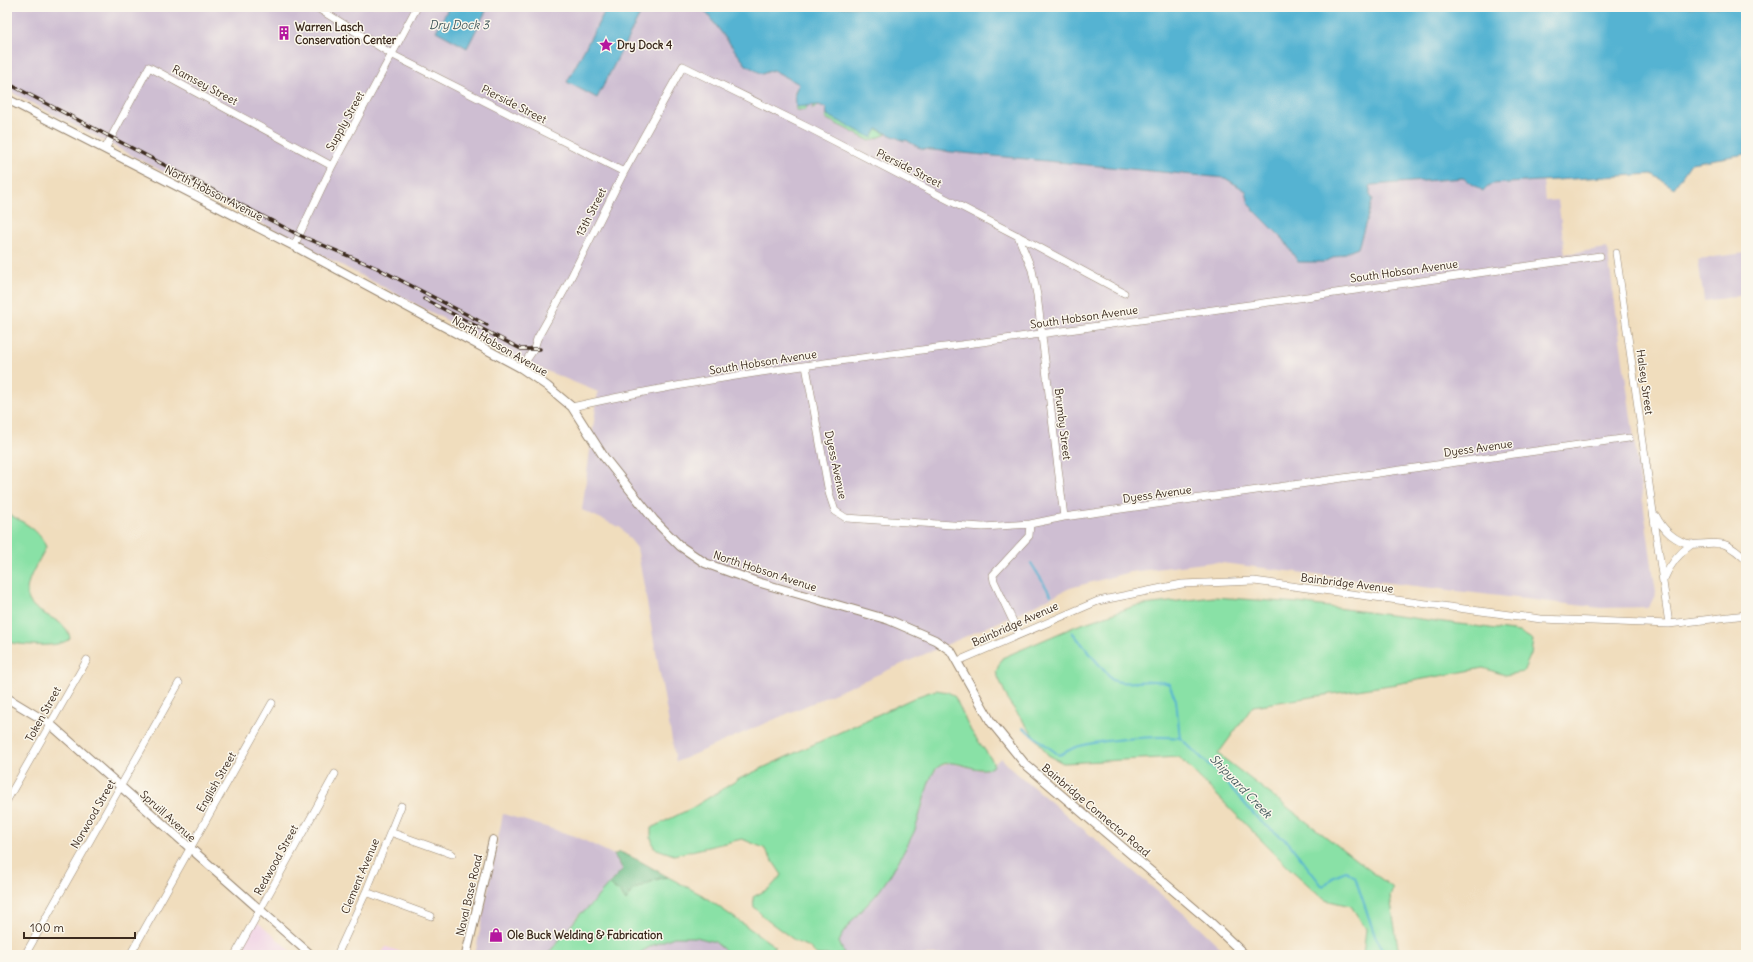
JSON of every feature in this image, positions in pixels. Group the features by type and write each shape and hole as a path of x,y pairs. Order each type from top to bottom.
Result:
{"street":[{"name":"Pierside Street","path":"316,7 393,55 624,172"},
{"name":"Supply Street","path":"294,246 332,166 393,55 417,7"},
{"name":"Pierside Street","path":"683,66 1018,236 1124,293"},
{"name":"13th Street","path":"521,368 534,349 537,338 565,289 624,172 683,66"},
{"name":"Ramsey Street","path":"105,149 149,67 332,166"},
{"name":"North Hobson Avenue","path":"7,99 294,246 521,368 547,386 572,407 604,457 654,520 680,546 705,562 754,581 889,620 943,644 951,651 958,661"},
{"name":"Brumby Street","path":"1018,236 1032,270 1037,295 1064,517"},
{"name":"Halsey Street","path":"1616,253 1670,624"},
{"name":"South Hobson Avenue","path":"572,407 640,392 806,366 1041,334 1417,279 1600,256"},
{"name":"Dyess Avenue","path":"806,366 829,493 835,511 846,518 983,527 1030,524 1064,517 1629,438"},
{"name":"Halsey Street","path":"1655,514 1664,529 1676,539 1692,544 1714,542 1727,545 1746,560"},
{"path":"1019,634 994,582 993,575 1028,536 1030,524"},
{"path":"1664,581 1668,570 1677,556 1692,544"},
{"name":"Bainbridge Avenue","path":"958,661 1074,610 1125,595 1182,584 1254,581 1541,619 1670,624 1746,615"},
{"name":"Token Street","path":"7,800 87,660"},
{"name":"Bainbridge Connector Road","path":"958,661 991,722 1025,764 1208,920 1245,955"},
{"name":"Norwood Street","path":"25,955 121,788 179,683"},
{"name":"Spruill Avenue","path":"7,698 50,724 190,850 261,909 311,955"},
{"name":"English Street","path":"130,955 272,703"},
{"name":"Redwood Street","path":"235,955 335,774"},
{"name":"Clement Avenue","path":"338,955 366,892 401,806"},
{"path":"390,832 452,854"},
{"name":"Naval Base Road","path":"466,955 492,840"},
{"path":"366,892 431,916"}],"shaded area":[{"path":"7,7 607,7 567,82 597,98 644,7 702,7 746,65 763,74 773,70 799,84 795,92 796,106 819,105 921,147 1117,7 1225,178 1370,195 1370,186 1372,185 1464,178 1484,190 1492,184 1543,181 1545,201 1558,200 1565,254 1607,248 1656,593 1649,607 1601,608 1213,562 1130,572 1070,588 1015,615 676,762 637,548 621,528 582,510 598,392 532,365 7,90"},
{"path":"1746,253 1746,295 1704,301 1698,259"},
{"path":"1001,758 1014,771 1196,924 1228,955 845,955 839,942 842,934 848,924 880,890 905,849 921,812 930,778 938,767 951,763 980,770 988,769"},
{"path":"503,814 575,836 614,855 623,869 584,912 581,912 547,955 475,955"},
{"path":"255,920 296,955 235,955"},
{"path":"674,937 696,937 715,942 731,955 636,955 655,944"},
{"path":"386,947 412,955 380,955"}],"green space":[{"path":"798,86 874,133 877,129 887,134 870,141 825,118 827,115 826,108 819,105 812,109 816,100 812,97 805,110 796,110 795,92"},
{"path":"7,513 35,531 46,547 30,579 27,590 28,599 39,611 54,619 67,630 70,638 58,644 40,645 7,642"},
{"path":"1214,597 1298,603 1520,632 1533,640 1531,654 1523,672 1505,675 1483,668 1396,684 1253,706 1218,754 1393,888 1390,896 1399,955 1363,955 1366,929 1351,906 1325,900 1287,866 1179,757 1063,763 1048,755 1009,702 996,672 1002,658 1076,626 1135,606"},
{"path":"936,690 948,692 955,697 971,731 992,760 994,766 987,769 980,769 951,763 938,767 934,771 927,787 917,825 902,854 880,890 847,927 839,942 845,955 817,955 809,947 797,942 767,920 754,907 753,897 770,888 782,875 764,848 742,839 674,855 654,848 651,837 651,828 692,808 739,779 918,696"},
{"path":"620,852 638,860 668,877 660,878 633,890 626,901 620,892 609,884 623,869 614,855"},
{"path":"668,877 702,895 776,947 765,952 728,953 715,942 696,937 674,937 653,945 636,955 547,955 582,912 584,912 609,884 620,892"}],"water":[{"name":"Dry Dock 3","path":"449,7 488,7 467,48 436,31"},
{"name":"Dry Dock 4","path":"607,7 644,7 597,98 567,82"},
{"path":"702,7 1746,7 1746,154 1691,163 1674,188 1652,174 1492,184 1483,191 1463,178 1372,185 1370,186 1370,195 1373,199 1358,248 1323,262 1298,262 1284,240 1249,205 1246,191 1225,178 921,149 906,140 904,141 877,129 872,138 827,115 826,108 819,105 796,107 795,92 799,84 773,70 762,74 746,65"}],"waterway":[{"name":"Shipyard Creek","path":"1031,563 1051,595"},
{"name":"Shipyard Creek","path":"1072,632 1112,680 1119,682 1155,681 1169,684 1176,700 1180,738 1218,773 1259,820 1288,842 1323,887 1334,876 1346,871 1355,877 1375,936 1387,955"},
{"path":"1023,728 1059,755 1086,744 1113,740 1169,737 1180,738"}],"railway":[{"path":"7,83 299,235 377,268 487,325"},
{"path":"424,299 521,349 540,349"}],"place":[{"name":"Warren Lasch Conservation Center","path":"284,33"},
{"name":"Dry Dock 4","path":"606,45"},
{"name":"Ole Buck Welding & Fabrication","path":"496,935"}]}
